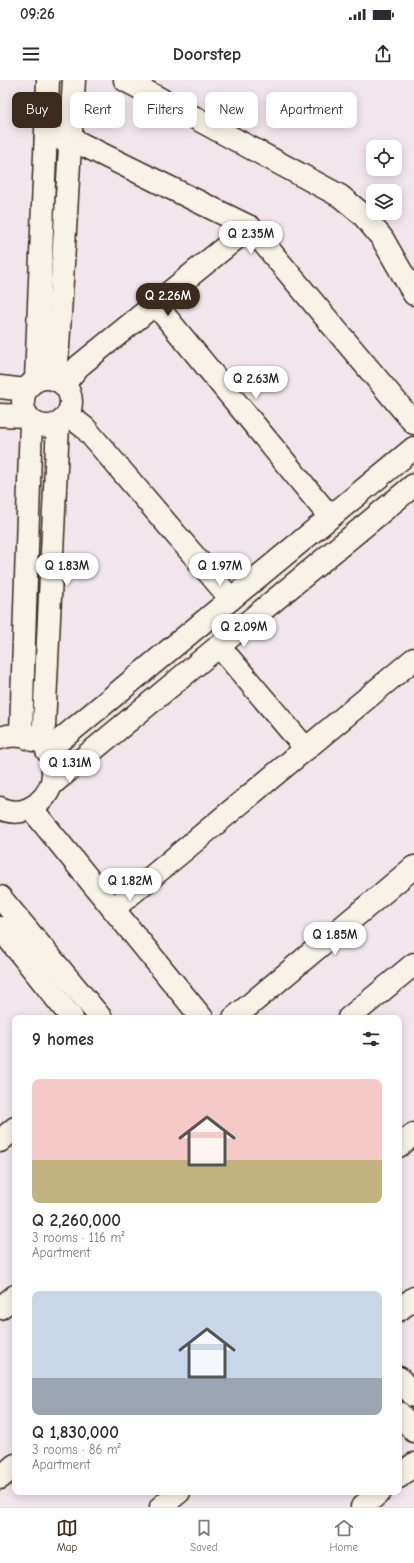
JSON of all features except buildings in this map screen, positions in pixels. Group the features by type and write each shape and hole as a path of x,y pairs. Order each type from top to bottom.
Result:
{"street":[{"path":"45,384 46,138 48,80"},
{"path":"45,384 71,139 74,80"},
{"path":"125,80 340,196 362,214 382,238 414,294"},
{"path":"46,138 71,139 250,226 414,423"},
{"path":"26,741 29,418 22,403 45,384 79,366 250,226"},
{"path":"156,304 330,517"},
{"path":"0,387 45,384 68,389 71,402 63,419 44,726 26,741"},
{"path":"0,415 29,418 44,426 63,419 85,428 232,599"},
{"path":"26,741 232,599 414,448"},
{"path":"52,784 414,485"},
{"path":"219,646 306,749"},
{"path":"113,909 414,659"},
{"path":"0,808 18,812 31,808 42,801 50,790 54,777 53,764 26,741"},
{"path":"31,808 200,1015"},
{"path":"238,1015 414,867"},
{"path":"0,897 98,1015"},
{"path":"0,928 70,1015"},
{"path":"353,1015 414,964"},
{"path":"0,1141 12,1131"},
{"path":"402,1144 414,1134"},
{"path":"0,1308 12,1298"},
{"path":"402,1308 414,1298"},
{"path":"402,1382 414,1396"},
{"path":"402,1417 414,1431"},
{"path":"402,1474 414,1464"},
{"path":"0,1478 12,1468"},
{"path":"161,1507 175,1495"},
{"path":"362,1507 376,1495"}]}
